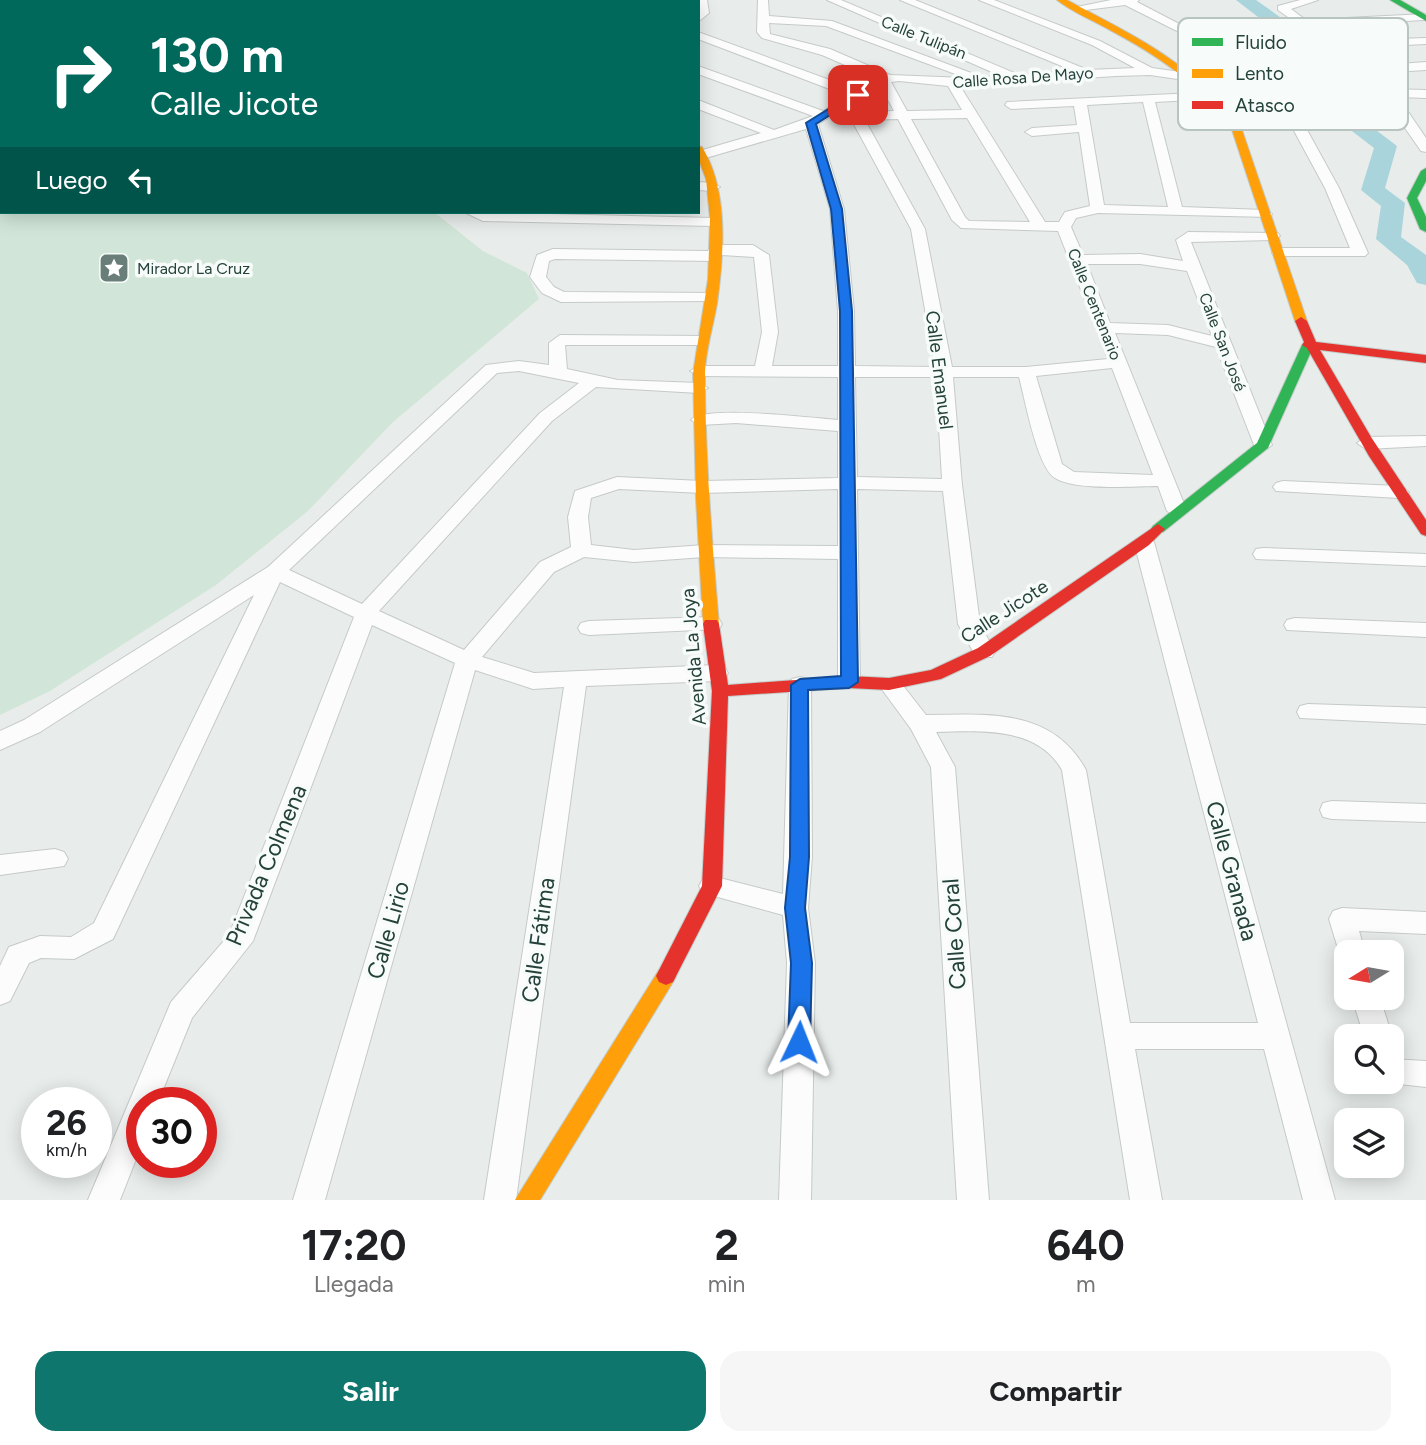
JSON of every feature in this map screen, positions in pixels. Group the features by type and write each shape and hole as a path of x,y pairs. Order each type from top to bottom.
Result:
{"main road":[{"path":"1060,0 1078,8 1178,69"},
{"path":"1394,0 1425,17"},
{"path":"1237,130 1280,253 1308,345 1366,443 1426,531"},
{"name":"Avenida La Joya","path":"527,1200 662,984 712,886 719,682 710,624 705,551 699,379 701,340 712,296 715,253 713,222 701,151"},
{"path":"1426,172 1412,198 1426,229"},
{"path":"1308,345 1426,359"},
{"path":"1262,445 1308,345"},
{"name":"Calle Jicote","path":"719,682 889,684 935,675 984,652 1144,542 1177,511 1262,445"}],"street":[{"path":"700,17 703,13 702,0"},
{"path":"763,0 763,32 766,36 826,52 886,80"},
{"name":"Calle Tulipán","path":"832,0 1014,77"},
{"path":"905,0 1088,73"},
{"path":"984,0 1096,43 1150,71"},
{"path":"1078,8 1128,0 1178,27"},
{"path":"1298,18 1282,6 1313,0"},
{"path":"1405,18 1425,17"},
{"path":"764,19 816,21 982,80"},
{"path":"700,36 813,103 837,209 846,311 849,682"},
{"path":"826,52 866,37"},
{"path":"886,44 922,37"},
{"path":"1408,42 1426,41"},
{"path":"1408,67 1426,66"},
{"path":"700,71 813,103 854,105 904,115 970,114"},
{"name":"Calle Rosa De Mayo","path":"701,151 771,133 813,103 854,105 886,80 914,77 952,83 1014,77 1150,71 1178,75"},
{"name":"Calle Centenario","path":"886,80 959,220 966,225 1064,227 1177,511"},
{"path":"952,83 1040,226"},
{"path":"1408,94 1426,94"},
{"path":"1011,105 1178,97"},
{"path":"1148,98 1176,212"},
{"path":"1080,102 1098,209"},
{"path":"700,105 771,133"},
{"name":"Calle Emanuel","path":"854,105 918,229 944,371 952,485 970,624 984,652"},
{"path":"1408,120 1426,148"},
{"path":"1032,132 1084,128"},
{"path":"1280,253 1360,253 1332,188 1301,130"},
{"path":"1064,227 1070,215 1098,209 1265,214"},
{"path":"475,214 483,218 531,214 713,222"},
{"name":"Calle San José","path":"1262,445 1183,240 1193,235 1273,236"},
{"path":"712,296 561,297 548,290 538,277 542,258 552,254 715,253 752,250 761,255 769,332 763,371"},
{"path":"1077,260 1140,259 1194,267"},
{"path":"1104,328 1168,330 1224,344"},
{"path":"558,369 557,343 566,339 701,340"},
{"path":"0,741 32,726 275,572 492,369 513,365 558,369 593,381 699,379 763,371 1026,372 1083,368 1119,362"},
{"path":"1026,372 1053,466 1061,474 1072,478 1166,481"},
{"path":"366,614 546,416 593,381"},
{"path":"700,420 736,418 847,426"},
{"path":"1366,443 1426,441"},
{"path":"581,550 578,517 582,495 617,483 702,487 848,483 952,485"},
{"path":"1283,486 1399,492"},
{"name":"Calle Granada","path":"1144,542 1276,1036 1280,1062 1319,1200"},
{"path":"467,660 547,567 581,550 634,556 705,551 848,553"},
{"path":"1263,554 1426,560"},
{"path":"275,572 467,660 533,681 719,682"},
{"path":"0,993 19,956 40,947 74,948 104,931 275,572"},
{"name":"Privada Colmena","path":"150,1087 181,1012 240,942 366,614"},
{"path":"589,628 710,624"},
{"path":"1296,625 1426,630"},
{"name":"Calle Lirio","path":"309,1200 467,660"},
{"name":"Calle Fátima","path":"500,1200 576,681"},
{"name":"Calle Coral","path":"889,684 920,724 943,767 973,1200"},
{"path":"795,1200 801,963 795,908 799,857 800,685"},
{"path":"1308,712 1426,716"},
{"path":"920,724 981,722 1038,734 1060,748 1074,770 1146,1200"},
{"path":"1332,810 1426,813"},
{"path":"0,865 55,859"},
{"path":"712,886 795,908"},
{"path":"1348,940 1342,919 1426,923"},
{"path":"1118,1036 1276,1036"},
{"path":"1404,1073 1426,1074"},
{"path":"104,1200 126,1146"}],"green space":[{"path":"0,214 437,214 483,251 527,273 539,299 393,422 308,511 216,585 50,691 0,715"}],"waterway":[{"path":"1245,0 1270,18"},
{"path":"1362,130 1386,146 1373,190 1393,203 1388,239 1418,261 1426,277"}],"traffic: fast":[{"path":"1394,0 1426,18"},
{"path":"1426,171 1412,198 1426,229"},
{"path":"1158,529 1263,445 1308,345"}],"traffic: slow":[{"path":"1061,0 1134,40 1178,68"},
{"path":"1237,130 1301,321"},
{"path":"700,152 711,179 716,219 714,279 699,373 711,624"},
{"path":"527,1200 666,976"}],"traffic: jam":[{"path":"1301,321 1314,351 1353,418 1426,531"},
{"path":"1308,345 1426,359"},
{"path":"720,691 849,682 889,684 935,675 984,652 1144,542 1158,529"},
{"path":"666,976 712,886 720,691 711,624"}],"place":[{"name":"Mirador La Cruz","path":"114,268"}],"route":[{"path":"799,1042 801,963 795,908 799,857 800,685 849,682 846,311 837,209 811,123 858,95"}]}
